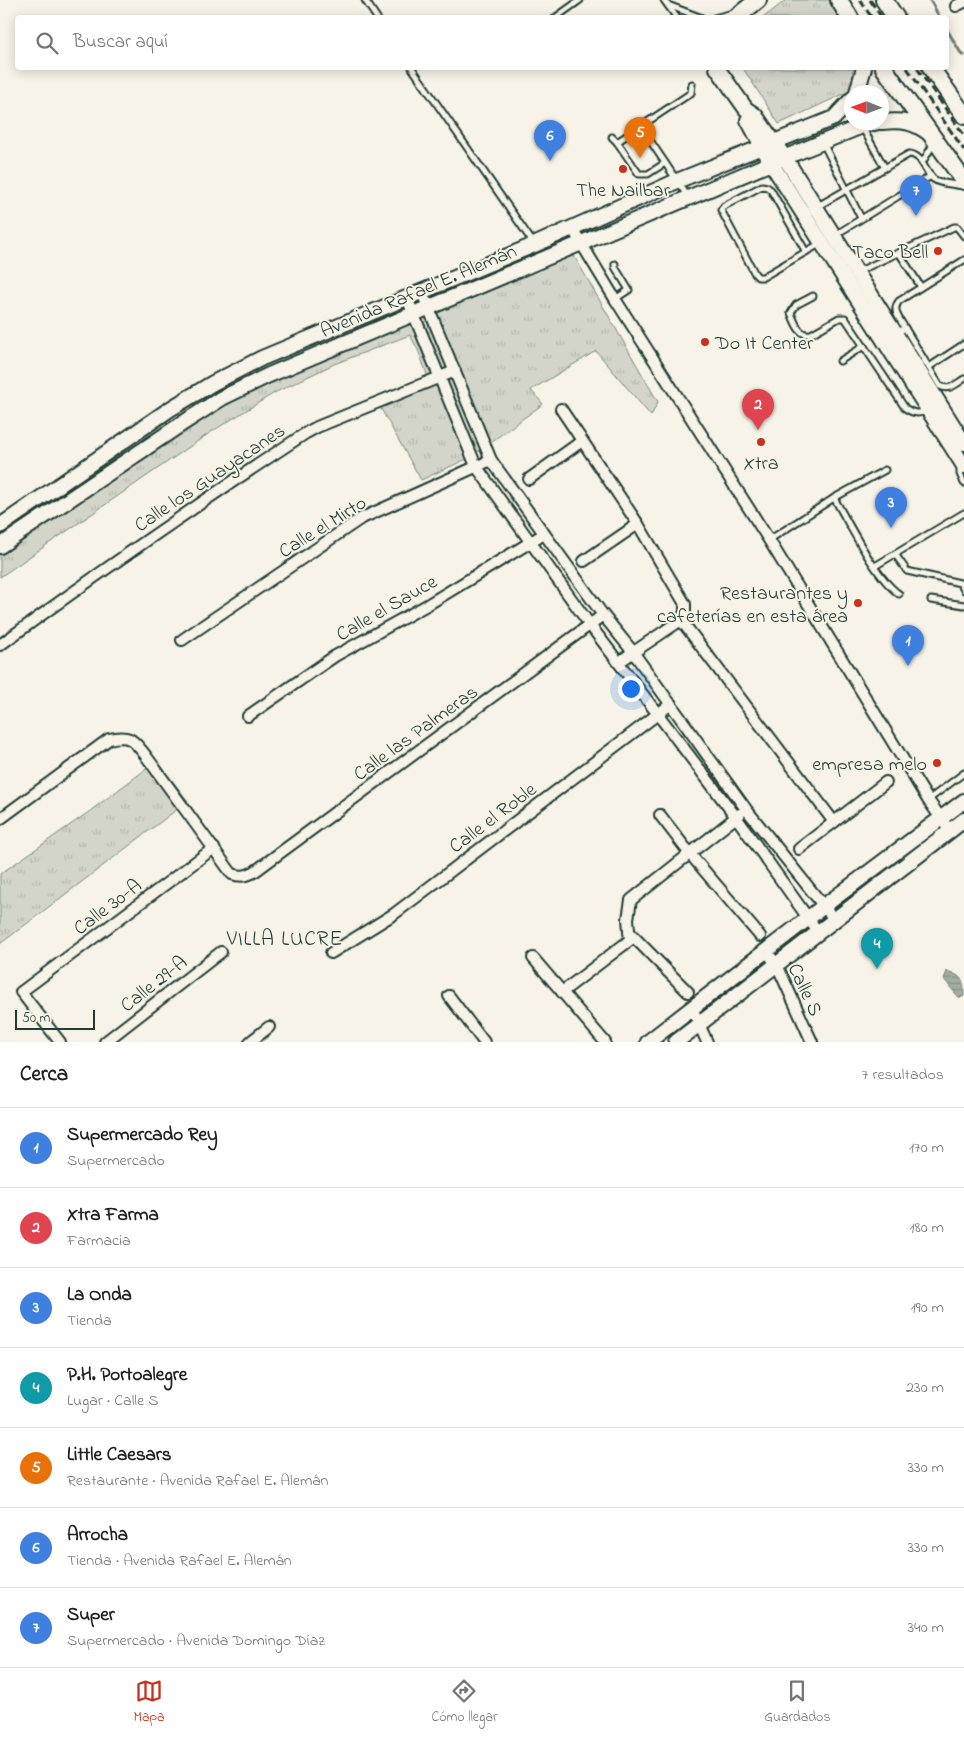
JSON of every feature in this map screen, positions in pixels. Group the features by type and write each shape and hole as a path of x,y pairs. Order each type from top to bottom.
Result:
{"main road":[{"path":"839,0 848,15"},
{"path":"884,0 894,15"},
{"path":"740,15 754,3"},
{"path":"720,70 747,115 749,131 747,142 740,152 731,158"},
{"path":"859,85 863,70"},
{"path":"885,70 964,181"},
{"path":"932,70 964,115"},
{"name":"Avenida Rafael E. Alemán","path":"0,526 170,409 262,358 422,292 731,158 834,118 844,107"},
{"path":"747,115 755,115 767,144 771,164 856,273 964,443"},
{"name":"Avenida Rafael E. Alemán","path":"889,122 899,121 919,125 934,138"},
{"name":"Avenida Rafael E. Alemán","path":"0,546 222,398 269,375 853,130"},
{"path":"767,144 785,158 815,208 828,239 895,335 929,411 963,462"},
{"path":"648,1042 767,952 808,918 964,801"},
{"path":"676,1042 964,820"}],"street":[{"path":"572,228 768,540 928,800 950,831"},
{"path":"422,292 491,460 746,808 834,919"},
{"path":"407,298 476,466 657,715 736,817 818,932"},
{"name":"Calle los Guayacanes","path":"0,645 80,586 306,433 455,371"},
{"path":"562,409 638,524 685,604 685,612 681,620 619,662"},
{"path":"528,479 582,441"},
{"name":"Calle el Mirto","path":"182,640 360,519 491,460"},
{"path":"584,561 638,524"},
{"name":"Calle el Sauce","path":"248,716 335,656 427,605 544,534"},
{"name":"Calle las Palmeras","path":"214,848 232,874 246,876 254,872 603,615"},
{"path":"681,620 834,822"},
{"name":"Calle el Roble","path":"331,953 394,914 671,704"},
{"path":"0,819 109,739 127,737 134,741 146,756 214,848"},
{"path":"799,849 886,782"},
{"path":"562,992 630,940 628,919 631,900 746,808"},
{"path":"660,815 690,854 760,936"},
{"name":"Calle 30-A","path":"60,1042 21,992 214,848"},
{"path":"629,932 688,992"},
{"name":"Calle 29-A","path":"105,1042 221,952"},
{"name":"Calle S","path":"767,952 777,965 812,1042"},
{"path":"534,958 605,1042"},
{"path":"449,996 484,1042"},
{"path":"692,1008 707,1042"},
{"path":"250,1042 270,1027"}],"lane":[{"path":"365,0 375,15"},
{"path":"560,15 580,0"},
{"path":"664,0 675,15"},
{"path":"728,15 754,3"},
{"path":"668,5 694,15"},
{"path":"413,70 534,244"},
{"path":"617,142 691,93 692,84"},
{"path":"641,127 689,198"},
{"path":"864,130 885,168"},
{"path":"612,136 639,174 648,174 665,163"},
{"path":"922,163 934,138"},
{"path":"823,143 862,218"},
{"path":"815,208 909,154 914,154 918,157 931,176 937,181 964,186"},
{"path":"806,252 767,186 762,186 724,206 721,210 758,277 763,277 806,252 828,239 931,176"},
{"path":"856,273 954,227 958,227 964,236"},
{"path":"899,253 921,287"},
{"path":"964,260 899,301 895,311 895,335 929,367 940,386 950,388 964,379"},
{"path":"615,264 629,290 615,299"},
{"path":"813,296 796,305 791,313 802,334 806,336 840,318 845,318 905,408 918,414 929,411"},
{"path":"929,367 964,344"},
{"path":"840,361 864,346"},
{"path":"963,462 960,474 964,483"},
{"path":"768,540 834,498 885,470"},
{"path":"834,498 874,566 891,588 899,594"},
{"path":"874,566 964,513"},
{"path":"895,554 907,571 962,581 964,590"},
{"path":"931,600 964,606"},
{"path":"928,800 964,773"}],"green space":[{"path":"786,0 838,0 846,15 767,15"},
{"path":"744,70 853,70 852,85 844,85 844,94 779,124"},
{"path":"573,254 658,402 651,416 596,351 531,390 543,404 469,458 421,480 376,400 428,377 410,335 334,364 276,392 211,432 0,577 0,555 230,399 277,375"},
{"path":"157,761 188,801 0,944 0,874 86,814"}],"shaded area":[{"path":"947,971 959,977 964,986 964,996 960,998 944,979"}],"waterway":[{"path":"930,0 938,15"},
{"path":"949,33 962,55 964,55"}],"railway":[{"path":"860,0 870,15"},
{"path":"870,0 880,15"},
{"path":"908,70 964,150"},
{"path":"918,70 964,135"}],"place":[{"name":"Little Caesars","path":"640,158"},
{"name":"Arrocha","path":"550,161"},
{"name":"The Nailbar","path":"623,169"},
{"name":"Super","path":"916,216"},
{"name":"Taco Bell","path":"938,251"},
{"name":"Do It Center","path":"705,342"},
{"name":"Xtra Farma","path":"758,430"},
{"name":"Xtra","path":"761,442"},
{"name":"La Onda","path":"891,528"},
{"name":"Restaurantes y cafeterías en esta área","path":"858,603"},
{"name":"Supermercado Rey","path":"908,666"},
{"name":"empresa melo","path":"937,763"},
{"name":"P.H. Portoalegre","path":"877,969"}],"district":[{"name":"VILLA LUCRE","path":"285,938"}]}
